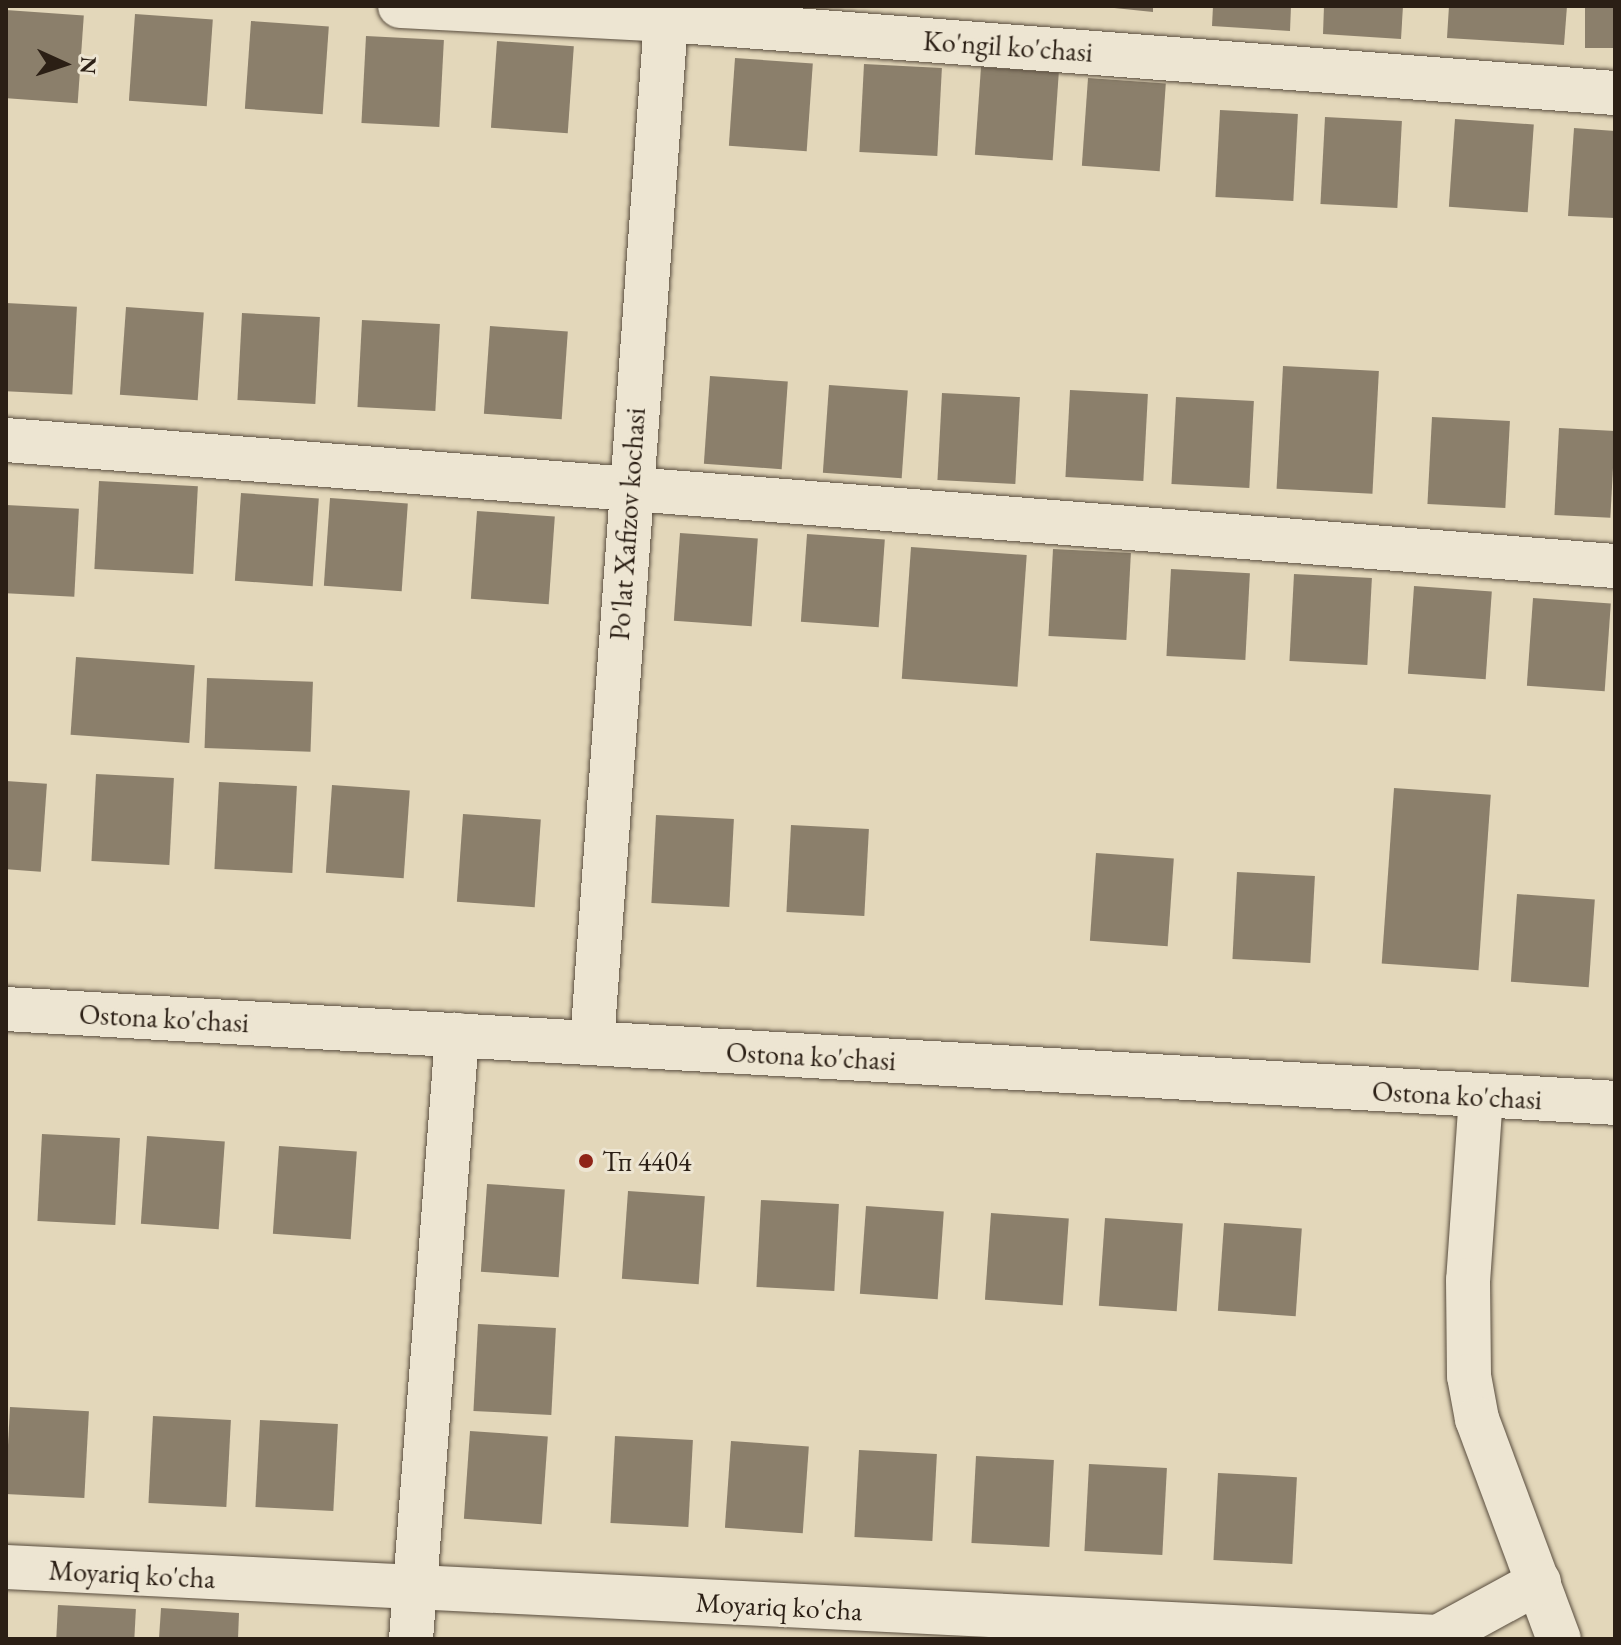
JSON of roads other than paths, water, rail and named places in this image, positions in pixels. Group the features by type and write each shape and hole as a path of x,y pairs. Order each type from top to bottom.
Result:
{"street":[{"name":"Ko'ngil ko'chasi","path":"400,6 666,13 1615,93"},
{"name":"Po'lat Xafizov kochasi","path":"592,1043 629,485 666,13"},
{"path":"6,440 629,485 1615,566"},
{"name":"Ostona ko'chasi","path":"6,1009 1615,1103"},
{"path":"411,1639 457,1035"},
{"path":"1481,1096 1468,1280 1469,1376 1477,1419 1559,1639"},
{"name":"Moyariq ko'cha","path":"6,1567 1438,1637 1539,1582"}],"place":[{"name":"Тп 4404","path":"586,1161"}]}
